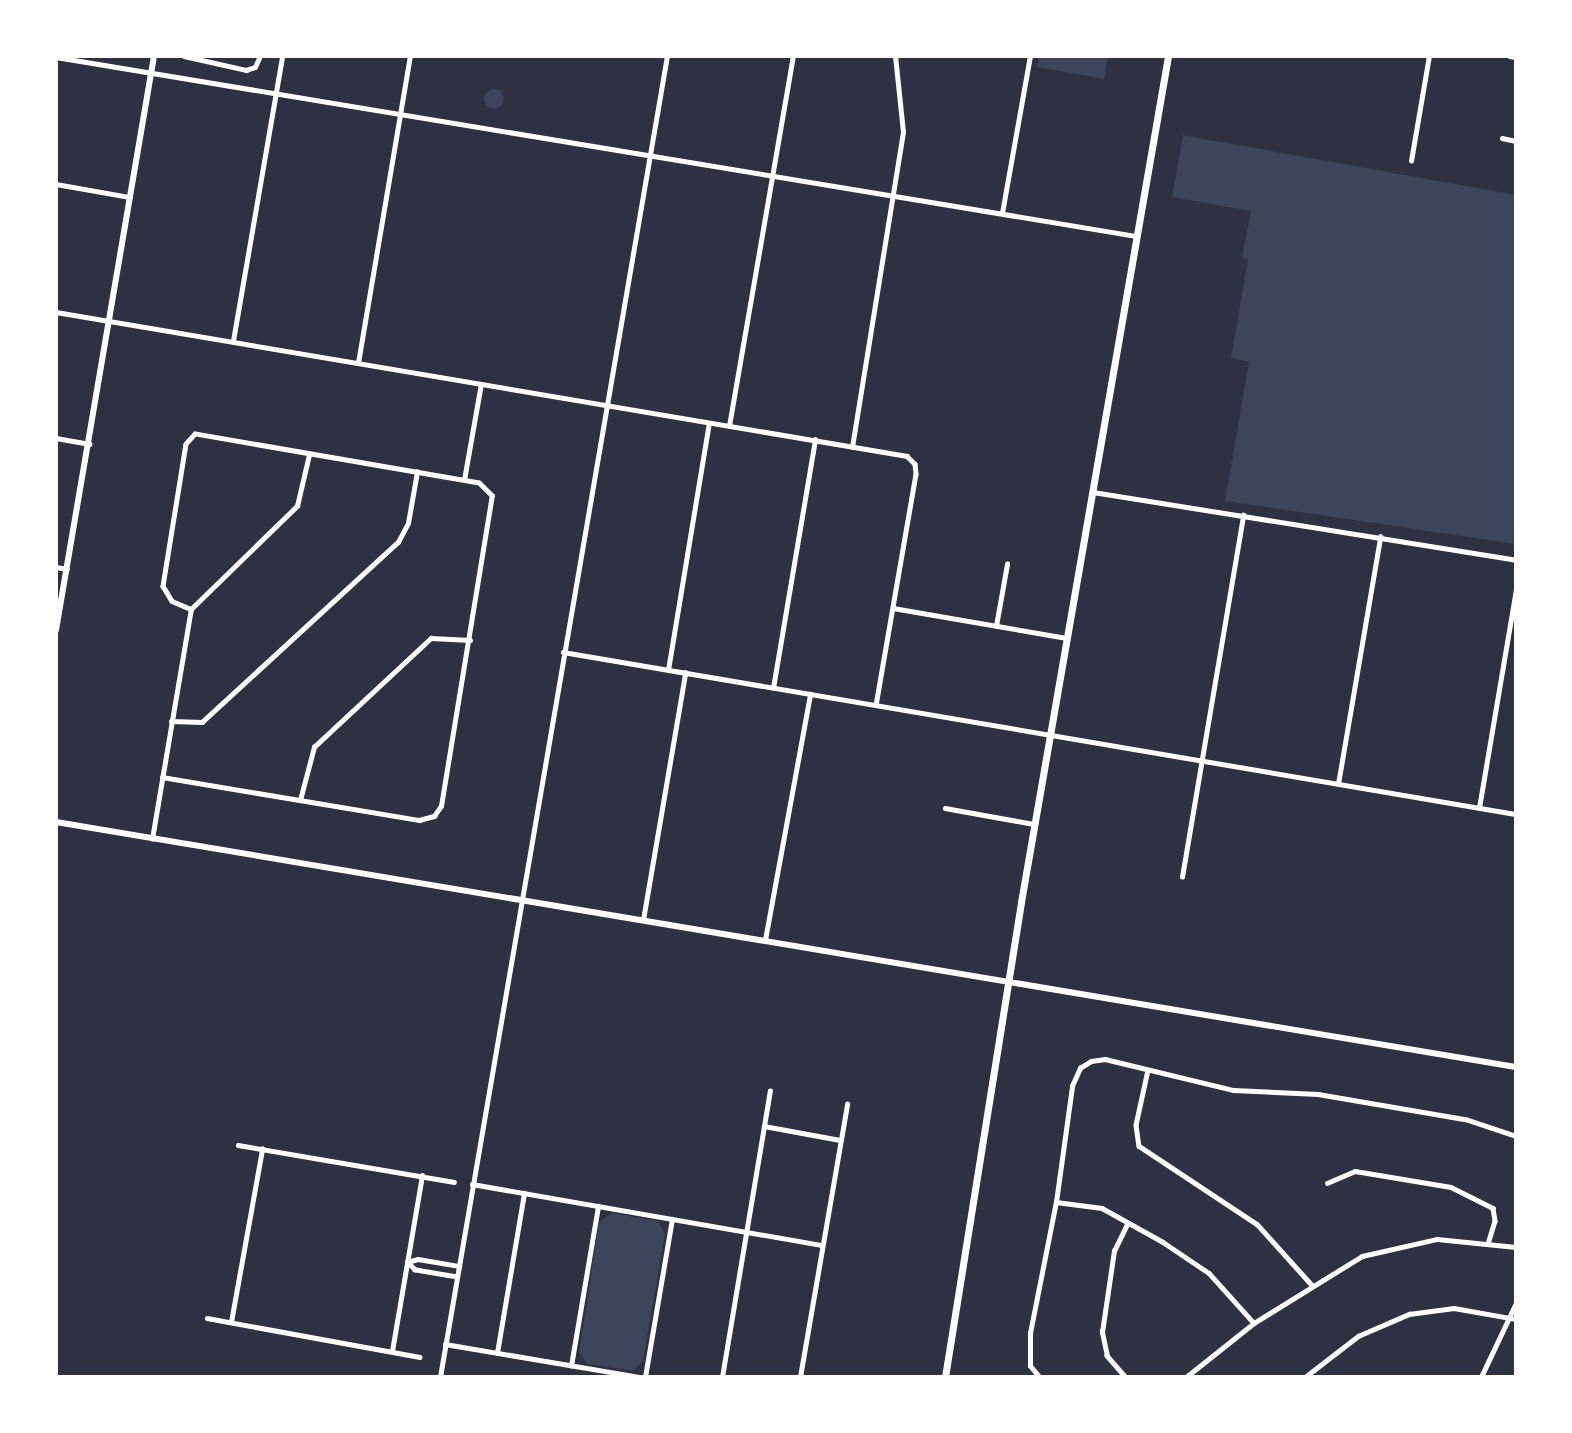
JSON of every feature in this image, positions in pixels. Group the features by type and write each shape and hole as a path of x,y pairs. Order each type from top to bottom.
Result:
{"main road":[{"path":"945,1377 1035,824 1168,56"}],"street":[{"path":"56,630 154,56"},
{"path":"184,56 246,70 255,67 260,56"},
{"path":"233,342 282,56"},
{"path":"358,363 410,56"},
{"path":"440,1377 667,56"},
{"path":"729,426 793,56"},
{"path":"852,447 904,122 895,56"},
{"path":"1002,213 1030,56"},
{"path":"1410,162 1429,56"},
{"path":"1510,56 1516,57"},
{"path":"56,57 649,158 893,194 1136,236"},
{"path":"1502,138 1516,141"},
{"path":"56,184 130,197"},
{"path":"56,312 815,440 913,460 916,474 876,705"},
{"path":"464,480 481,384"},
{"path":"668,670 709,423"},
{"path":"162,777 419,820 434,816 441,806 492,505 491,491 464,480 195,434 186,444 163,586 167,597 191,608"},
{"path":"56,438 89,444"},
{"path":"772,688 815,440"},
{"path":"152,839 191,608 297,506 309,455"},
{"path":"171,721 197,724 207,718 405,535 417,472"},
{"path":"1092,492 1516,560"},
{"path":"1182,877 1243,515"},
{"path":"1338,784 1380,537"},
{"path":"996,626 1007,564"},
{"path":"56,567 67,569"},
{"path":"1479,808 1516,590"},
{"path":"892,608 1067,638"},
{"path":"300,800 314,747 431,638 470,639"},
{"path":"563,652 1051,732 1202,762 1516,814"},
{"path":"643,920 685,673"},
{"path":"765,940 810,694"},
{"path":"945,808 1035,824"},
{"path":"56,822 1516,1068"},
{"path":"1039,1377 1031,1366 1030,1334 1056,1202 1072,1086 1080,1068 1105,1059 1233,1090 1318,1094 1465,1119 1516,1136"},
{"path":"1148,1070 1136,1125 1139,1146 1257,1224 1311,1285"},
{"path":"722,1377 770,1091"},
{"path":"800,1377 846,1104"},
{"path":"764,1126 840,1140"},
{"path":"238,1145 454,1182"},
{"path":"232,1322 262,1149"},
{"path":"1327,1183 1355,1171 1451,1186 1493,1208 1495,1220 1489,1241"},
{"path":"392,1351 422,1176"},
{"path":"472,1184 822,1245"},
{"path":"497,1353 524,1194"},
{"path":"1056,1202 1102,1209 1209,1273 1254,1323"},
{"path":"571,1366 598,1206"},
{"path":"445,1344 643,1377 672,1219"},
{"path":"1125,1377 1107,1356 1102,1332 1114,1251 1127,1224"},
{"path":"1186,1377 1254,1323 1311,1285 1343,1265 1391,1246 1437,1239 1489,1241 1516,1247"},
{"path":"407,1262 418,1259 459,1266"},
{"path":"407,1262 415,1269 457,1277"},
{"path":"1481,1377 1514,1318 1516,1303"},
{"path":"1305,1377 1358,1336 1409,1314 1454,1308 1514,1318"},
{"path":"207,1318 419,1357"}],"shaded area":[{"path":"1039,56 1108,56 1104,79 1037,67"},
{"path":"490,89 498,89 504,99 498,109 490,109 484,103 484,95"},
{"path":"1183,135 1516,195 1516,544 1225,501 1249,362 1231,358 1248,259 1242,258 1251,211 1172,197"},
{"path":"612,1213 658,1221 665,1234 643,1361 633,1371 588,1364 579,1353 599,1223"}]}
